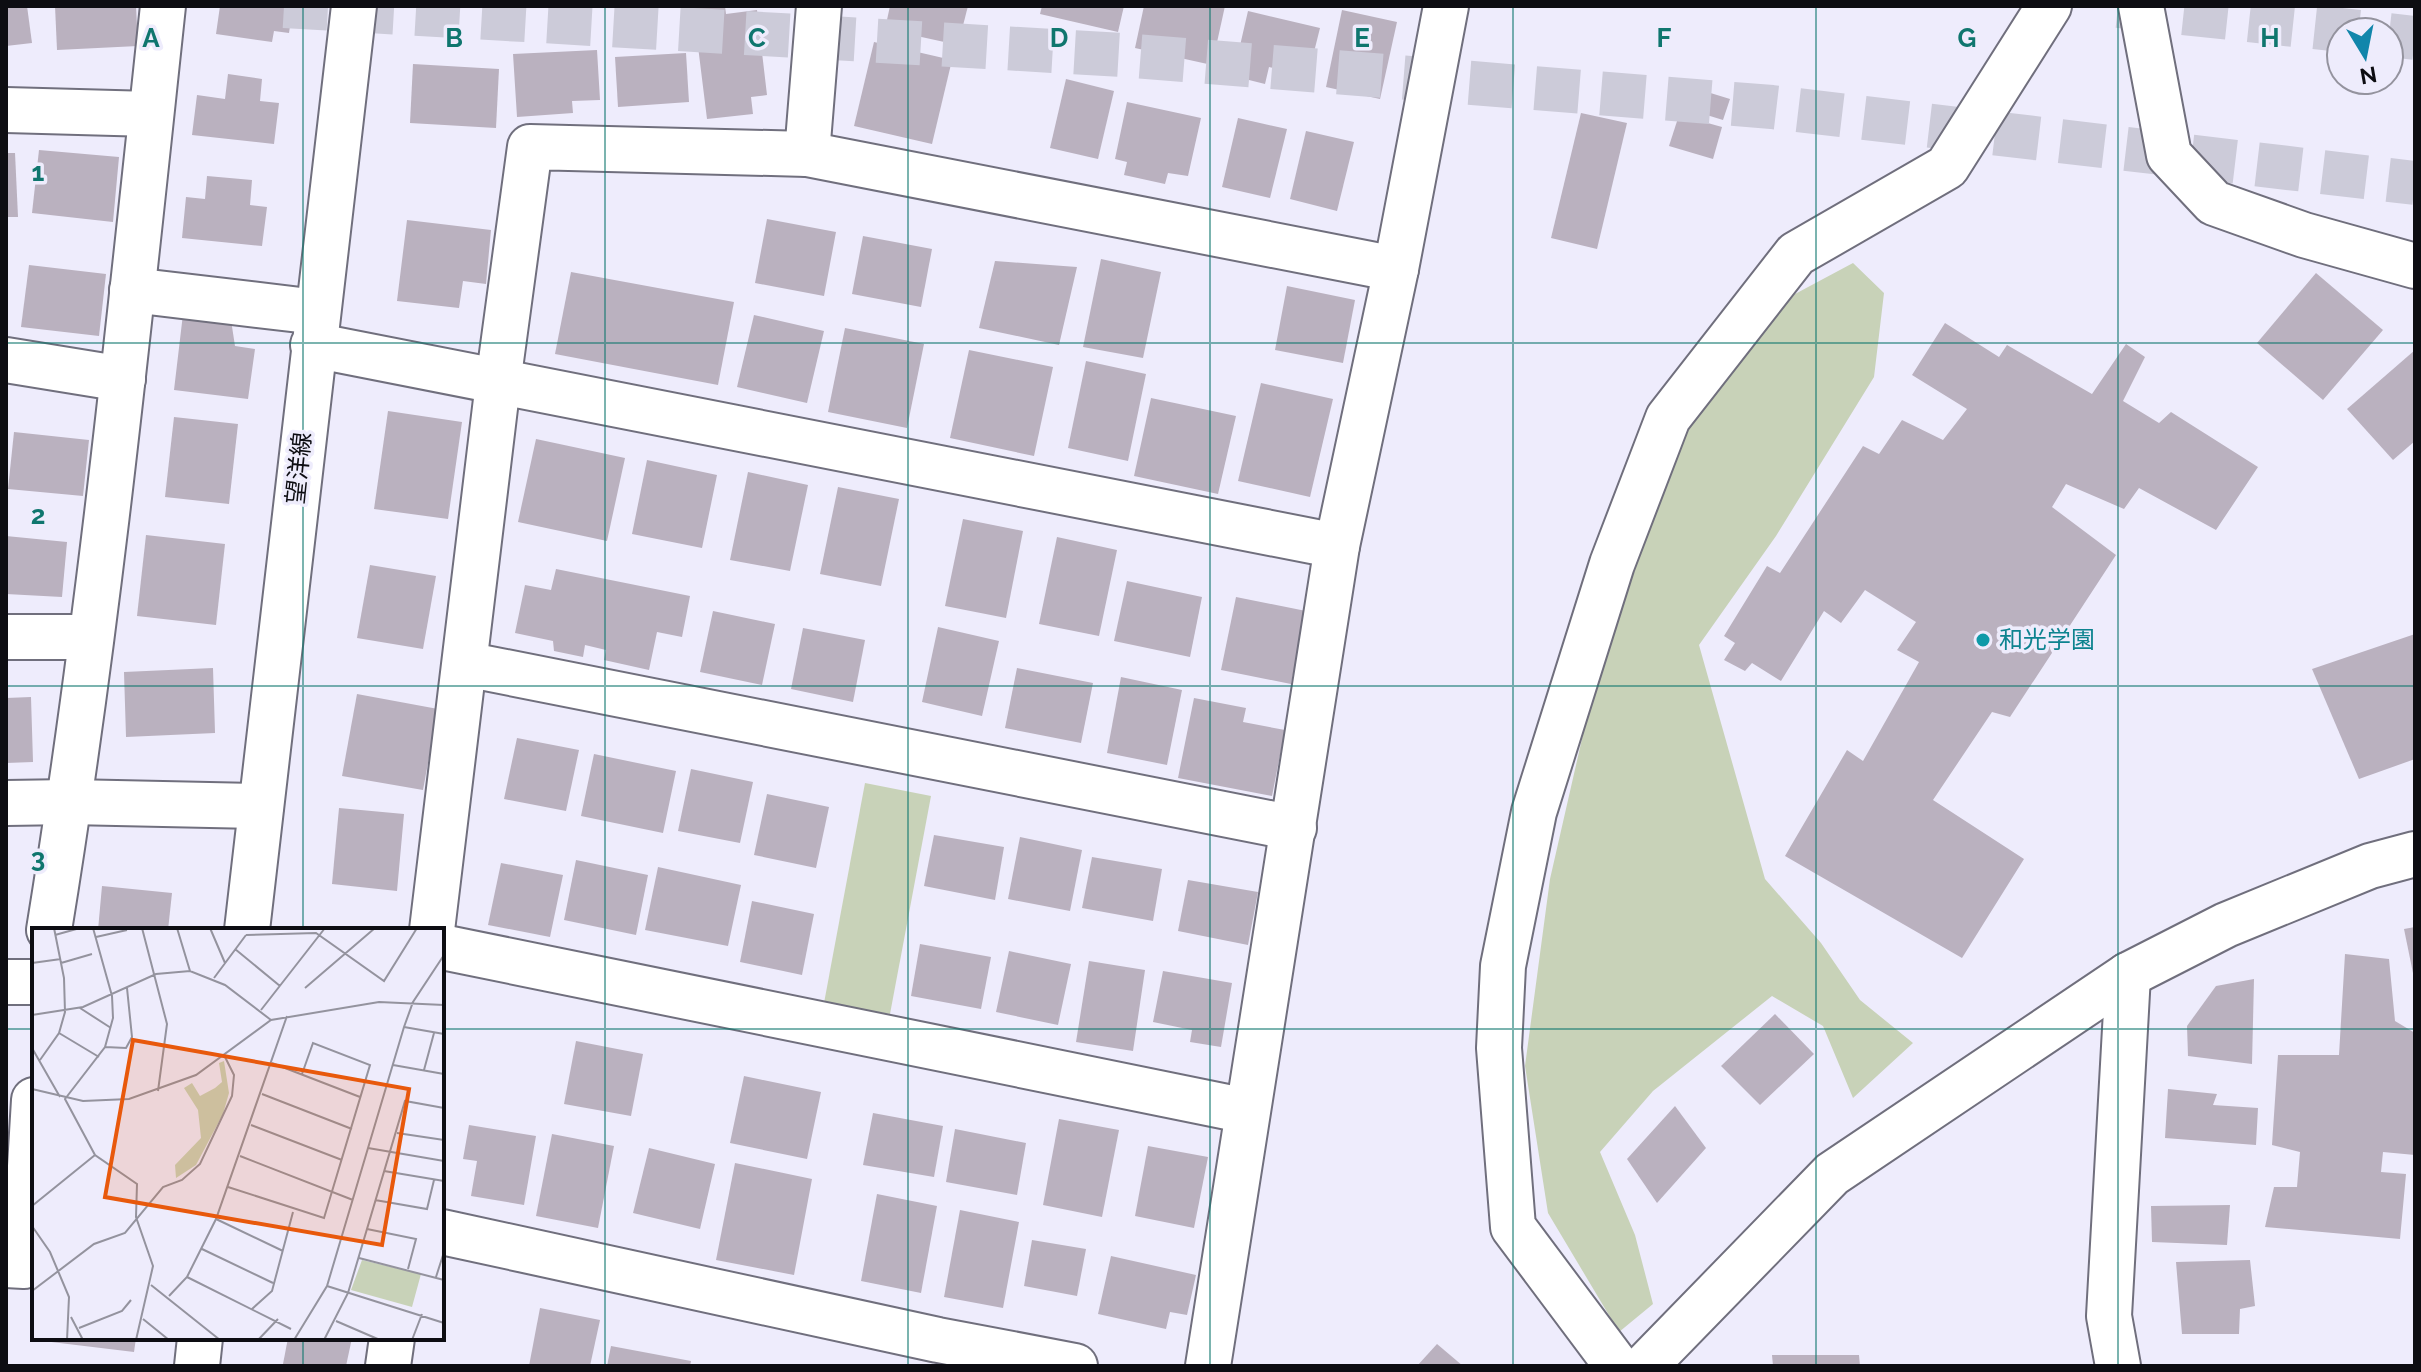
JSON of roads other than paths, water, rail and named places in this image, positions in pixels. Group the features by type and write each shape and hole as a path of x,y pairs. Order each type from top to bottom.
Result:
{"street":[{"path":"49,928 70,802 123,379 163,6"},
{"name":"望洋線","path":"247,928 354,6"},
{"path":"807,154 819,6"},
{"path":"1208,1366 1337,546 1396,269 1446,6"},
{"path":"1617,1366 1513,1227 1499,1048 1503,966 1534,812 1612,564 1668,418 1796,254 1947,167 2049,6"},
{"path":"2141,6 2169,155 2214,203 2304,235 2415,266"},
{"path":"6,110 151,114"},
{"path":"432,928 498,383 530,147 807,154 1396,269"},
{"path":"132,290 315,329 498,383 1337,546"},
{"path":"6,360 123,379"},
{"path":"6,637 91,637"},
{"path":"465,664 1294,828"},
{"path":"6,803 261,806"},
{"path":"1645,1366 1832,1174 2128,975 2226,925 2370,866 2415,854"},
{"path":"444,947 1247,1111"},
{"path":"2118,1366 2109,1316 2128,975"},
{"path":"6,982 32,982"},
{"path":"6,1265 24,1266 32,1133"},
{"path":"444,1232 936,1353 1075,1366"},
{"path":"197,1366 200,1340"},
{"path":"388,1366 392,1340"}],"tunnel":[{"path":"284,6 1122,55 1772,107 2415,183"},
{"path":"2118,6 2325,28"},
{"path":"2405,37 2415,38"}],"place":[{"name":"和光学園","path":"1983,640"}]}
